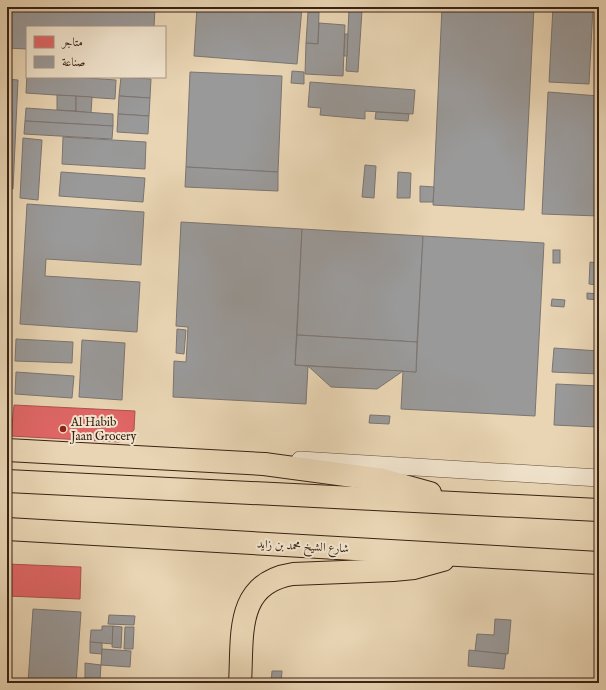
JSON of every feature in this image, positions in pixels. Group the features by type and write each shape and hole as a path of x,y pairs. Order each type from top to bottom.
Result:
{"main road":[{"path":"7,450 264,464 383,480 407,486 453,502"},
{"path":"7,481 599,510"},
{"name":"شارع الشيخ محمد بن زايد","path":"7,529 599,563"},
{"path":"240,683 244,618 247,606 253,596 269,580 280,576 293,574 414,568 436,563 455,555"}],"street":[{"path":"264,464 285,460 314,460 599,478"}],"building: متاجر":[{"path":"14,405 135,411 134,430 119,442 11,436"},
{"path":"7,564 81,567 80,599 7,596"}],"building: صناعة":[{"path":"7,7 155,7 154,26 26,26 26,49 7,48"},
{"path":"197,7 302,7 297,64 194,56"},
{"path":"442,7 534,7 524,210 433,205"},
{"path":"553,7 593,7 589,84 549,82"},
{"path":"349,10 362,11 358,72 346,71"},
{"path":"308,12 319,12 318,44 306,43"},
{"path":"319,23 345,25 343,76 305,74 306,43 318,44"},
{"path":"345,34 348,34 347,56 344,56"},
{"path":"292,71 304,72 304,84 291,83"},
{"path":"190,72 282,76 278,172 186,167"},
{"path":"27,78 87,78 116,80 115,99 26,93"},
{"path":"121,78 151,79 150,98 119,96"},
{"path":"7,79 18,80 13,189 7,189"},
{"path":"310,82 415,90 413,114 365,111 365,119 320,115 321,108 308,107"},
{"path":"548,92 599,96 599,216 542,214"},
{"path":"57,95 76,96 76,111 57,110"},
{"path":"76,96 92,97 91,113 76,111"},
{"path":"119,96 150,98 149,116 118,114"},
{"path":"26,108 113,114 113,126 25,121"},
{"path":"376,112 409,114 408,121 375,119"},
{"path":"118,114 149,116 148,134 117,132"},
{"path":"25,121 113,126 112,139 24,134"},
{"path":"63,137 146,142 145,169 62,164"},
{"path":"23,138 42,140 38,200 20,198"},
{"path":"365,165 376,166 374,198 362,197"},
{"path":"186,167 278,172 278,191 185,187"},
{"path":"61,172 145,178 143,202 59,196"},
{"path":"398,172 411,173 410,198 397,198"},
{"path":"420,186 434,187 433,202 420,202"},
{"path":"27,204 144,212 141,265 46,259 45,276 140,282 137,332 20,324"},
{"path":"7,212 10,212 7,250"},
{"path":"181,222 302,229 295,365 308,366 306,404 173,397 174,361 186,362 188,327 176,326"},
{"path":"302,229 423,236 417,342 297,335"},
{"path":"423,236 544,243 535,416 401,409 403,371 416,372"},
{"path":"553,250 560,250 560,263 553,263"},
{"path":"590,262 598,263 597,285 589,284"},
{"path":"587,293 599,294 599,300 587,299"},
{"path":"552,299 565,300 564,307 551,306"},
{"path":"177,329 186,330 184,354 176,353"},
{"path":"297,335 417,342 416,372 295,365"},
{"path":"16,339 73,342 72,363 15,361"},
{"path":"82,340 125,343 122,400 79,397"},
{"path":"554,348 599,351 599,374 552,372"},
{"path":"308,366 403,371 377,389 331,387"},
{"path":"16,372 74,376 72,398 15,394"},
{"path":"556,384 599,386 597,427 554,425"},
{"path":"370,415 390,416 389,424 369,423"},
{"path":"33,609 81,612 76,683 28,683"},
{"path":"7,611 11,612 7,683"},
{"path":"109,615 135,616 134,625 108,624"},
{"path":"495,619 511,620 508,654 475,651 477,634 494,635"},
{"path":"102,626 113,626 113,644 90,642 91,630 102,630"},
{"path":"113,626 122,627 121,648 112,647"},
{"path":"125,627 134,627 133,649 124,649"},
{"path":"90,642 102,643 102,654 90,653"},
{"path":"102,649 131,651 130,667 101,665"},
{"path":"469,650 506,654 504,669 468,666"},
{"path":"85,663 101,665 100,679 85,678"},
{"path":"272,671 282,671 281,683 271,683"}],"place":[{"name":"Al Habib Jaan Grocery","path":"63,429"}]}
